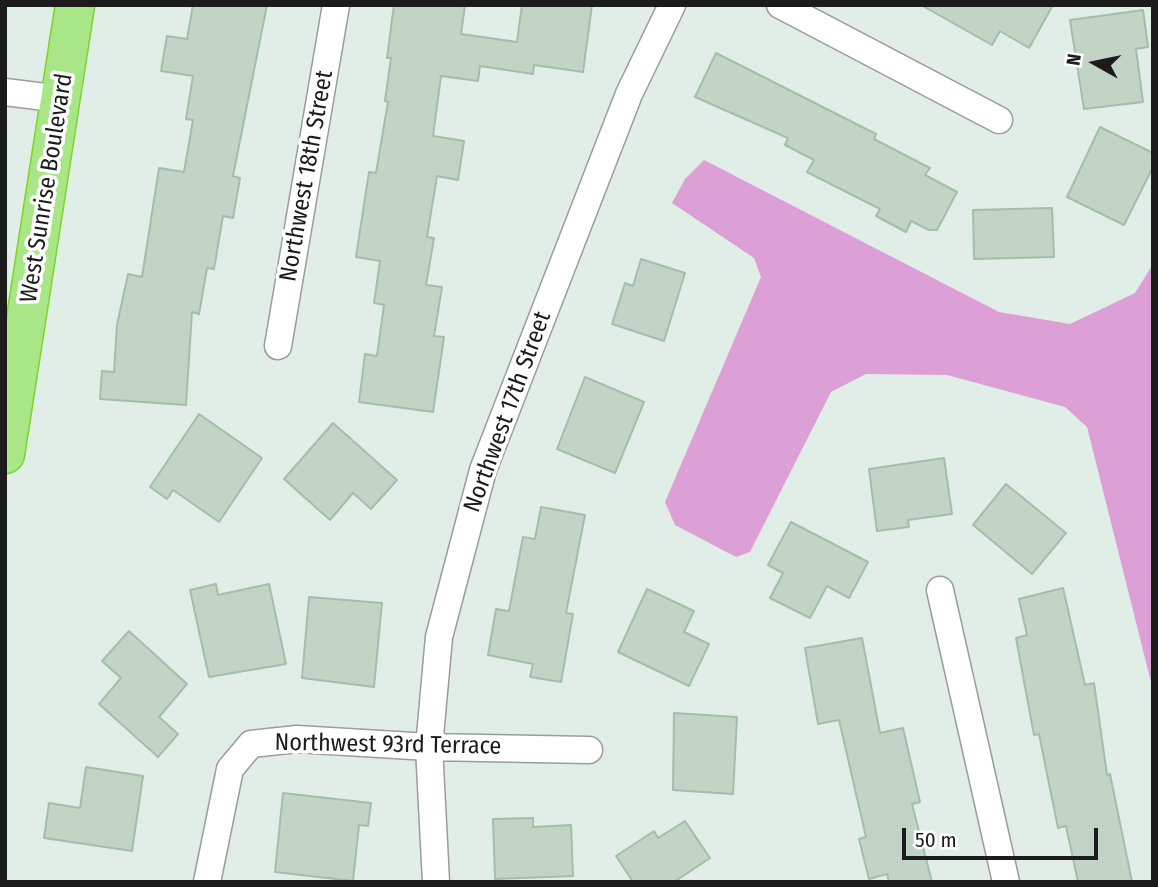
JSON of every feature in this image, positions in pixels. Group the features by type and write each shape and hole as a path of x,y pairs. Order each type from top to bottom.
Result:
{"highway":[{"name":"West Sunrise Boulevard","path":"5,454 75,5"}],"street":[{"name":"Northwest 18th Street","path":"278,346 336,5"},
{"name":"Northwest 17th Street","path":"436,882 429,747 439,637 482,470 629,94 672,5"},
{"path":"780,5 999,120"},
{"path":"5,92 61,99"},
{"path":"940,590 1006,882"},
{"name":"Northwest 93rd Terrace","path":"207,882 230,769 251,744 297,739 429,747 589,750"}],"shaded area":[{"path":"704,160 999,312 1070,324 1135,293 1153,264 1153,690 1087,427 1065,407 947,375 866,374 831,392 750,552 736,557 675,525 665,502 761,277 754,258 672,203 685,179"}],"building":[{"path":"193,5 267,5 233,176 240,178 233,218 223,216 214,269 207,268 199,314 192,312 186,405 100,399 102,371 114,372 117,325 128,274 142,277 159,168 184,172 193,120 186,119 193,76 161,71 167,36 187,39"},
{"path":"394,5 465,5 461,34 517,42 522,5 592,5 583,72 534,65 533,74 480,66 478,81 441,76 433,136 464,141 458,180 437,176 427,237 434,238 426,285 442,287 434,336 444,337 433,412 359,402 365,354 377,356 384,305 374,303 380,261 356,257 369,172 376,173 388,102 385,101 391,58 387,58"},
{"path":"921,5 1053,5 1029,48 1000,31 992,45"},
{"path":"1143,10 1148,47 1136,49 1143,102 1084,109 1070,20"},
{"path":"716,53 876,134 874,139 930,168 925,175 957,192 937,230 929,230 911,221 906,232 876,216 880,209 807,172 814,160 785,145 788,138 695,97"},
{"path":"1100,127 1153,153 1153,167 1124,225 1067,197"},
{"path":"1052,208 1054,257 974,259 973,210"},
{"path":"641,259 685,273 664,341 612,324 625,283 633,286"},
{"path":"585,377 644,402 615,473 557,449"},
{"path":"199,414 262,458 219,522 173,490 167,499 150,487"},
{"path":"333,423 397,480 371,509 353,493 330,520 284,479"},
{"path":"944,458 952,514 908,520 909,527 877,531 869,469"},
{"path":"1006,484 1066,533 1032,574 973,525"},
{"path":"541,507 585,515 566,613 573,614 561,682 530,677 533,664 488,655 496,609 509,611 523,537 535,539"},
{"path":"791,522 868,562 849,598 827,586 810,618 770,598 783,573 768,565"},
{"path":"216,584 218,595 269,584 286,664 209,677 190,590"},
{"path":"1063,588 1085,685 1094,683 1107,775 1110,774 1132,882 1078,882 1066,826 1058,828 1039,734 1034,735 1016,638 1027,635 1019,599"},
{"path":"647,589 694,611 684,632 709,644 689,686 618,652"},
{"path":"309,597 382,603 374,687 302,678"},
{"path":"129,631 187,684 159,717 178,734 158,757 99,704 121,678 102,661"},
{"path":"862,638 880,733 903,728 920,802 912,804 932,882 889,882 887,874 869,879 859,839 866,837 839,720 818,724 805,648"},
{"path":"674,713 737,717 733,794 673,790"},
{"path":"86,767 143,776 132,851 44,838 49,803 80,808"},
{"path":"283,793 371,803 368,826 359,825 353,881 275,872"},
{"path":"533,818 533,827 571,825 573,876 495,879 493,819"},
{"path":"685,821 710,858 674,882 633,882 616,856 654,831 658,838"}]}
